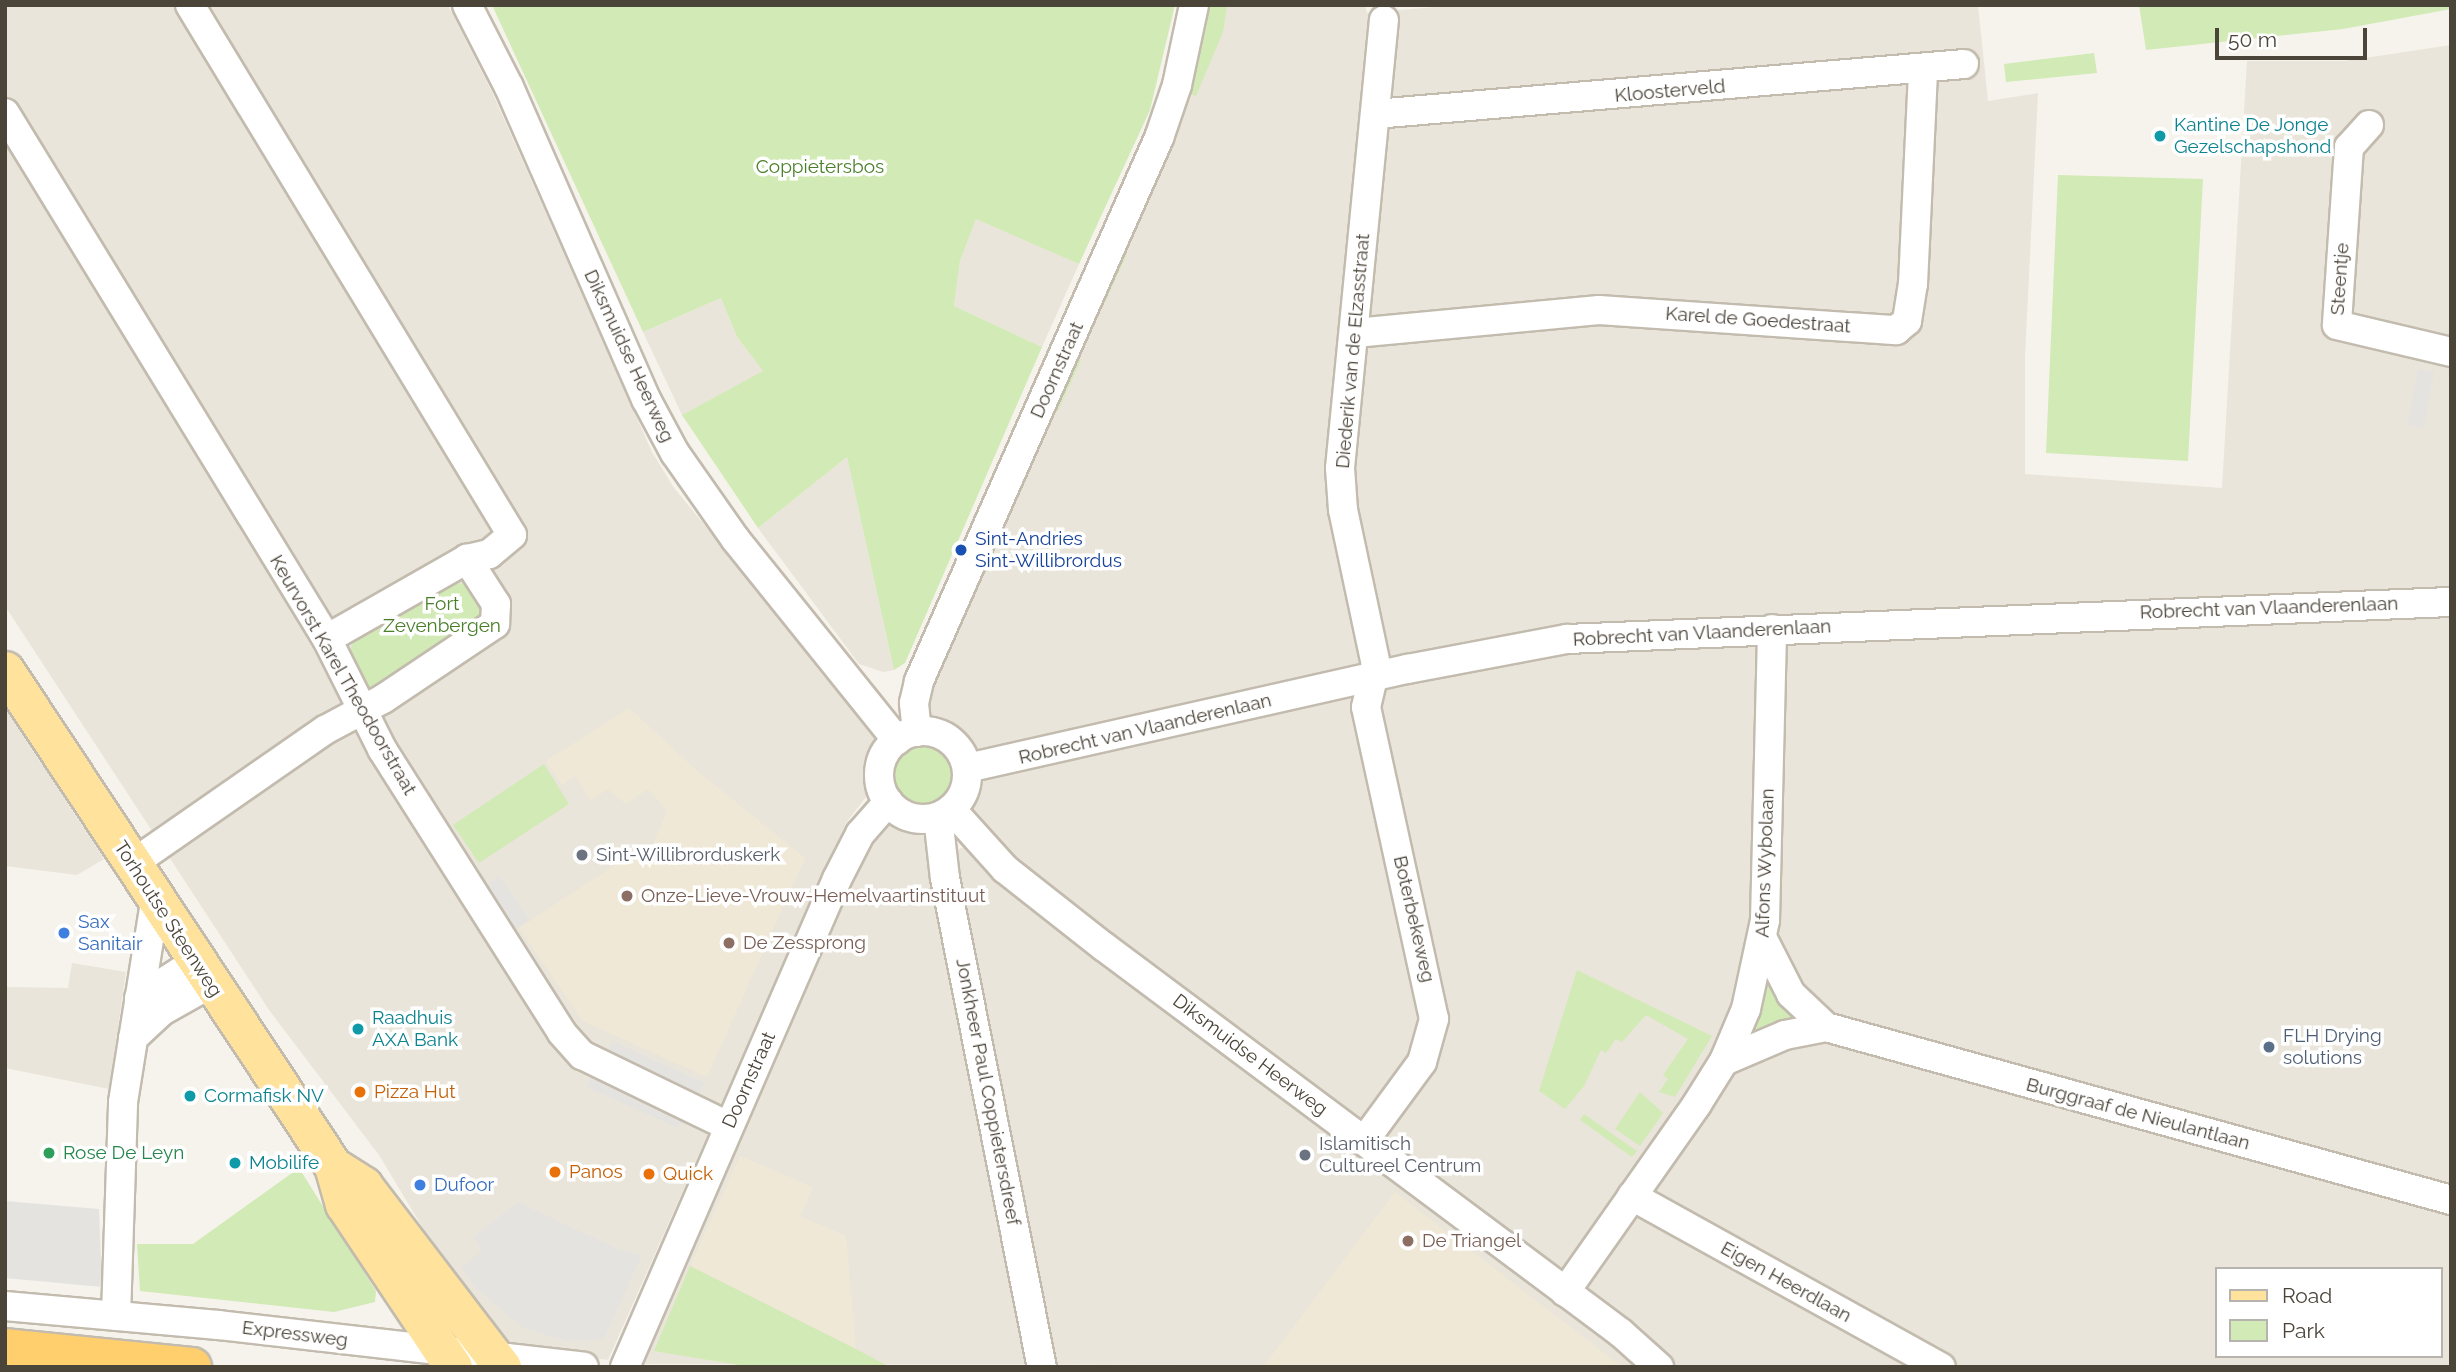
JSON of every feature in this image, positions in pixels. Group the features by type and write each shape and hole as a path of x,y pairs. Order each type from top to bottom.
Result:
{"highway":[{"path":"5,1348 192,1367"}],"main road":[{"name":"Torhoutse Steenweg","path":"5,670 155,902 334,1166 344,1204 449,1360"},
{"name":"Torhoutse Steenweg","path":"334,1166 363,1185 500,1363"}],"street":[{"path":"190,5 512,535 489,554 467,559 327,639"},
{"name":"Diksmuidse Heerweg","path":"467,5 509,87 646,399 675,453 736,540 907,736"},
{"name":"Doornstraat","path":"907,736 919,681 1159,138 1177,85 1194,5"},
{"name":"Diederik van de Elzasstraat","path":"1370,678 1376,665 1343,510 1340,468 1384,20"},
{"name":"Kloosterveld","path":"1375,114 1964,64"},
{"name":"Karel de Goedestraat","path":"1355,333 1599,310 1896,330 1907,321 1913,284 1923,69"},
{"name":"Keurvorst Karel Theodoorstraat","path":"5,113 327,639 360,710 572,1047 728,1126"},
{"name":"Steentje","path":"2369,125 2349,147 2337,325 2451,352"},
{"path":"132,864 330,726 360,710 495,624 496,604 467,559"},
{"name":"Robrecht van Vlaanderenlaan","path":"967,768 1370,678 1567,639 2451,602"},
{"name":"Alfons Wybolaan","path":"1565,1292 1724,1061 1746,1009 1763,939 1772,629"},
{"name":"Boterbekeweg","path":"1364,1142 1422,1062 1434,1019 1366,707 1370,678"},
{"path":"907,736 944,736 962,755 967,768 964,793 944,813 911,818 888,802 879,776 881,762 907,736"},
{"name":"Doornstraat","path":"625,1367 728,1126 851,851 869,821 888,802"},
{"name":"Diksmuidse Heerweg","path":"944,813 1005,869 1565,1292 1658,1367"},
{"name":"Jonkheer Paul Coppietersdreef","path":"944,813 945,878 1042,1367"},
{"path":"116,1316 117,1203 123,1102 155,902"},
{"name":"Burggraaf de Nieulantlaan","path":"1763,939 1791,994 1826,1027"},
{"path":"139,998 203,973"},
{"path":"133,1038 203,973"},
{"name":"Burggraaf de Nieulantlaan","path":"1724,1061 1785,1035 1826,1027 2451,1200"},
{"name":"Eigen Heerdlaan","path":"1632,1196 1941,1367"},
{"name":"Expressweg","path":"5,1306 116,1316 449,1360 584,1367"}],"shaded area":[{"path":"5,5 448,5 492,92 652,452 674,488 874,730 876,747 866,797 846,823 825,883 818,886 766,1004 767,1013 748,1058 740,1062 608,1360 506,1346 460,1290 379,1155 269,1010 5,606"},
{"path":"1205,5 1365,5 1367,13 1458,5 1978,5 1988,101 2038,93 2025,357 2025,474 2222,488 2247,61 2345,61 2451,45 2451,1367 641,1364 844,899 842,890 874,833 884,826 899,824 953,851 967,846 973,799 987,776 978,752 957,732 928,716 924,704"},
{"path":"976,218 1079,264 1042,347 954,306 960,261"},
{"path":"721,298 737,337 764,372 682,415 643,332"},
{"path":"2418,369 2434,372 2424,428 2407,425"},
{"path":"847,457 894,670 883,672 859,664 758,528"},
{"path":"5,708 104,859 77,875 5,866"},
{"name":"Onze-Lieve-Vrouw-Hemelvaartinstituut","path":"629,708 696,770 805,858 707,1077 583,1021 519,928 635,852 640,861 647,857 667,811 648,789 626,804 608,789 591,800 575,776 562,785 546,761"},
{"path":"499,876 530,920 510,933 480,889"},
{"path":"72,963 126,972 109,1089 5,1068 6,987 68,988"},
{"path":"612,1041 704,1083 698,1098 605,1057"},
{"path":"593,1071 685,1113 678,1128 586,1087"},
{"path":"740,1156 813,1187 800,1216 846,1236 856,1349 690,1266"},
{"path":"691,1175 696,1177 652,1276 647,1274"},
{"name":"De Triangel","path":"1395,1192 1577,1332 1622,1367 1263,1367"},
{"path":"5,1201 99,1209 102,1287 5,1278"},
{"path":"518,1202 618,1249 642,1255 604,1339 567,1341 523,1328 474,1286 461,1267 482,1251 474,1237"}],"green space":[{"name":"Coppietersbos","path":"492,5 1175,5 1150,110 1079,264 976,219 960,261 954,306 1042,347 905,663 894,670 847,457 758,528 682,415 763,371 737,337 721,298 643,332"},
{"path":"1205,5 1227,5 1223,32 1196,96 1185,92"},
{"path":"2139,5 2451,5 2451,9 2343,29 2146,50"},
{"path":"2094,53 2097,73 2006,82 2004,64"},
{"path":"2058,175 2203,179 2188,461 2046,453"},
{"path":"1121,251 1127,254 1102,309 1097,306"},
{"path":"1075,357 1081,360 1058,411 1052,409"},
{"name":"Fort Zevenbergen","path":"439,581 472,585 486,616 378,690 369,688 348,657 355,637"},
{"path":"924,737 938,740 950,748 958,760 961,774 958,788 950,800 938,808 924,811 910,808 898,800 890,788 887,774 890,760 898,748 910,740"},
{"path":"544,764 569,804 479,863 453,825"},
{"path":"1577,970 1712,1036 1675,1097 1659,1092 1668,1079 1663,1075 1688,1039 1646,1015 1622,1042 1616,1039 1606,1053 1601,1050 1584,1086 1565,1109 1539,1091"},
{"path":"1765,971 1810,1020 1746,1045"},
{"path":"1640,1092 1663,1113 1640,1146 1615,1129"},
{"path":"1584,1114 1637,1151 1632,1157 1580,1120"},
{"path":"299,1168 376,1291 375,1302 334,1312 140,1291 137,1244 193,1244"},
{"path":"690,1266 890,1367 751,1367 654,1351"}],"place":[{"name":"Kantine De Jonge Gezelschapshond","path":"2160,136"},
{"name":"Sint-Andries Sint-Willibrordus","path":"961,550"},
{"name":"Sint-Willibrorduskerk","path":"582,855"},
{"name":"Onze-Lieve-Vrouw-Hemelvaartinstituut","path":"627,896"},
{"name":"Sax Sanitair","path":"64,933"},
{"name":"De Zessprong","path":"729,943"},
{"name":"Raadhuis AXA Bank","path":"358,1029"},
{"name":"FLH Drying solutions","path":"2269,1047"},
{"name":"Pizza Hut","path":"360,1092"},
{"name":"Cormafisk NV","path":"190,1096"},
{"name":"Rose De Leyn","path":"49,1153"},
{"name":"Islamitisch Cultureel Centrum","path":"1305,1155"},
{"name":"Mobilife","path":"235,1163"},
{"name":"Panos","path":"555,1172"},
{"name":"Quick","path":"649,1174"},
{"name":"Dufoor","path":"420,1185"},
{"name":"De Triangel","path":"1408,1241"}]}
